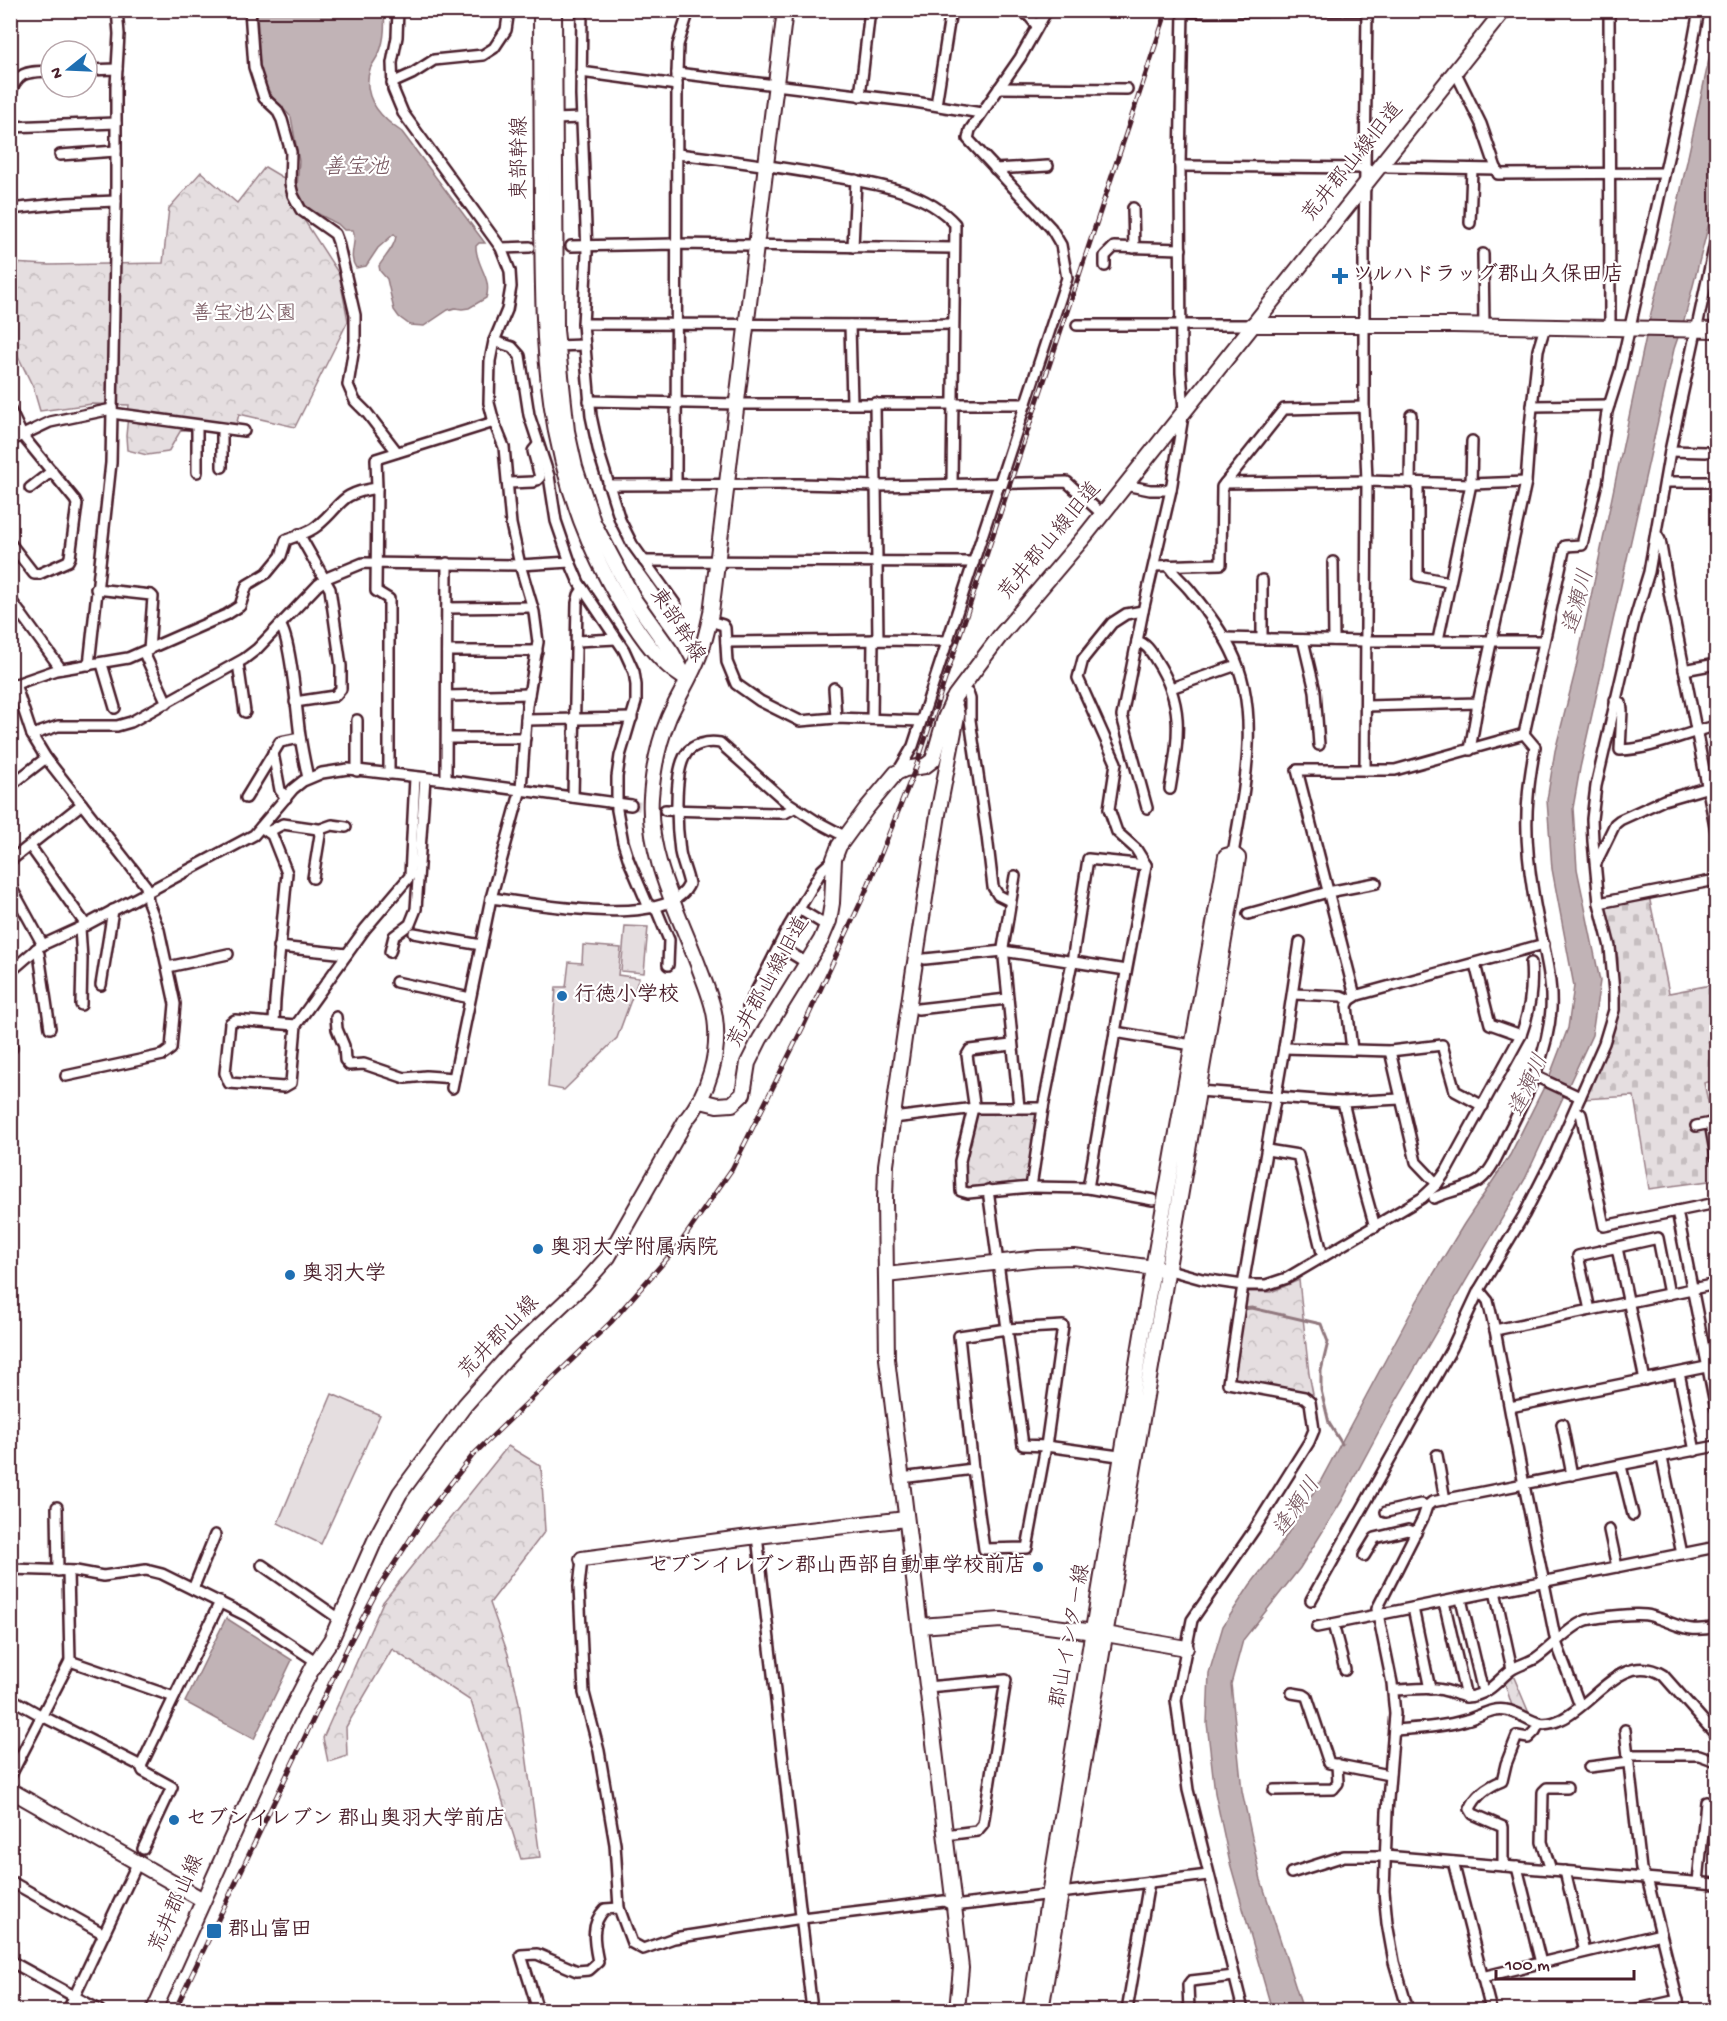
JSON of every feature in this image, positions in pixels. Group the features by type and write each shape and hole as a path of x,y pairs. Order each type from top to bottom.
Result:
{"street":[{"path":"89,665 111,464 119,34 117,10"},
{"path":"250,10 255,67 264,98 277,110 282,120 291,152 290,183 293,195 301,210 335,234 340,250 355,315 355,341 348,376 350,390 355,401 397,452"},
{"path":"398,10 392,83 403,113 501,248 510,271 511,287 507,310 494,341 489,367 489,397 494,423 504,447 511,524 538,634 526,720 521,789 491,898 452,1088"},
{"path":"392,83 434,60 483,55 494,48 506,30 509,10"},
{"name":"東部幹線","path":"541,10 545,347 550,401 558,447 568,485 587,538 615,594 654,651 687,680"},
{"name":"東部幹線","path":"554,10 557,346 567,431 575,467 593,522 635,601 672,653 687,680"},
{"path":"582,10 581,72 586,246 583,324 591,416 608,485 620,520 632,544 676,605"},
{"path":"676,483 678,154 676,73 678,45 689,10"},
{"name":"荒井郡山線","path":"154,2010 275,1743 341,1620 376,1538 400,1493 465,1405 513,1351 583,1285 608,1257 686,1120 701,1101 713,1064 717,1043 715,1018 655,846 651,799 654,769 662,736 699,658 710,621 785,10"},
{"path":"860,96 870,10"},
{"path":"936,105 951,10"},
{"path":"1019,10 1029,16 1037,26"},
{"path":"1147,808 1122,717 1143,611 1171,490 1184,410 1181,373 1180,249 1183,11 1423,10"},
{"name":"荒井郡山線旧道","path":"701,1101 717,1105 732,1104 743,1094 748,1063 760,1039 827,926 832,903 834,859 846,837 882,788 899,771 925,766 933,760 952,702 1000,636 1085,536 1252,325 1366,175 1382,161 1504,10"},
{"path":"1609,10 1610,327"},
{"path":"1524,734 1564,546 1582,545 1597,482 1609,405 1630,328 1700,10"},
{"path":"899,771 913,746 949,641 1067,278 1060,245 1051,228 968,139 969,130 1020,58 1048,11"},
{"path":"1365,770 1367,481 1364,407 1367,11"},
{"path":"99,70 117,69"},
{"path":"1455,71 1481,124 1498,174 1664,173"},
{"path":"11,89 26,73 39,72"},
{"path":"581,72 677,85"},
{"path":"676,73 936,105 981,113"},
{"path":"999,88 1127,89"},
{"path":"554,119 582,118"},
{"path":"10,127 116,123"},
{"path":"60,155 116,151"},
{"path":"678,154 765,165 897,189 936,207 955,224 952,324 952,483"},
{"path":"1382,161 1388,167 1497,169"},
{"path":"995,169 1048,166"},
{"path":"1180,166 1366,175"},
{"path":"1470,223 1472,169"},
{"path":"853,247 856,180"},
{"path":"10,209 116,201"},
{"path":"1133,208 1134,248"},
{"path":"1311,1600 1452,1348 1479,1290 1524,1215 1575,1110 1578,1096 1604,1043 1614,1010 1610,947 1599,903 1592,829 1596,786 1635,618 1650,572 1670,451 1716,239"},
{"path":"571,246 676,244 953,248"},
{"path":"501,248 530,247"},
{"path":"1105,266 1105,256 1114,248 1180,249"},
{"path":"1483,254 1484,326"},
{"path":"583,324 952,324"},
{"path":"1077,324 1610,327 1716,330"},
{"path":"850,325 852,403"},
{"path":"1470,750 1491,640 1526,482 1538,350 1545,327"},
{"path":"494,341 512,347 520,356 529,415 552,490 556,521 570,562 583,589 630,662 636,680 632,718 620,756 616,803 626,850 647,903 657,911 670,945 668,965"},
{"path":"557,346 584,345"},
{"path":"589,401 737,404 1026,404"},
{"path":"872,719 878,561 875,403"},
{"path":"1532,406 1609,405"},
{"path":"1154,566 1221,564 1222,486 1284,410 1364,407"},
{"path":"10,410 22,435 77,504 70,559 39,574 34,574 10,543"},
{"path":"10,441 50,422 112,411 197,426 243,431"},
{"path":"1411,415 1418,576 1449,582"},
{"path":"388,774 389,599 376,591 376,459 494,423"},
{"path":"196,471 197,426"},
{"path":"222,429 222,467"},
{"path":"1438,640 1471,484 1472,441"},
{"path":"509,483 535,481 540,477 533,451 538,445"},
{"path":"1670,451 1706,452"},
{"path":"30,488 52,471"},
{"path":"1225,483 1367,481 1471,484 1526,482"},
{"path":"608,485 726,483 877,486 1067,482 1102,514"},
{"path":"1665,482 1716,482"},
{"path":"552,490 568,485"},
{"path":"1125,485 1150,490 1171,490"},
{"path":"66,1076 163,1055 171,1049 175,1008 168,967 159,930 148,902 146,886 46,758 32,735 13,685 61,669 123,660 226,615 240,606 247,585 267,573 281,556 286,540 316,528 346,496 377,488"},
{"path":"295,702 335,696 341,689 341,666 330,589 299,534"},
{"path":"1657,535 1660,540 1696,730 1712,787 1716,831"},
{"path":"644,561 974,562"},
{"path":"32,735 58,726 117,726 146,715 254,652 325,580 363,563 520,565 570,562"},
{"path":"1333,562 1334,640"},
{"path":"446,780 447,563"},
{"path":"1160,1268 1200,1046 1238,858 1233,854 1246,779 1247,752 1245,697 1237,665 1224,638 1192,592 1168,566"},
{"path":"1262,580 1262,639"},
{"path":"96,589 153,597 146,651 167,703"},
{"path":"573,797 578,597 583,589"},
{"path":"10,599 61,669"},
{"path":"447,608 532,607"},
{"path":"1088,1188 1146,865 1136,849 1117,832 1109,809 1116,763 1078,678 1083,659 1112,622 1126,614 1143,611"},
{"path":"10,623 21,614"},
{"path":"710,621 724,627 727,662 736,684 759,701 800,721 836,718 921,721"},
{"path":"280,625 285,632 308,778"},
{"path":"1224,638 1543,641"},
{"path":"577,641 616,639"},
{"path":"1303,640 1315,691 1318,745"},
{"path":"726,642 949,641"},
{"path":"1137,641 1148,647 1171,688 1175,705 1178,731 1170,789"},
{"path":"447,651 537,651"},
{"path":"238,663 245,712"},
{"path":"102,664 115,708"},
{"path":"1684,670 1716,664"},
{"path":"1171,688 1237,665"},
{"path":"834,688 836,718"},
{"path":"960,689 968,693 970,699 970,720 993,887 998,896 1010,901"},
{"path":"447,696 529,694"},
{"path":"1616,700 1621,703 1622,710 1620,750 1648,747 1696,730 1716,726"},
{"path":"952,702 957,711 955,727 936,825 885,1184 887,1359 961,1968 957,2010"},
{"path":"1365,705 1478,703"},
{"path":"526,720 632,718"},
{"path":"357,720 357,771"},
{"path":"1352,1050 1347,1006 1352,998 1297,770 1395,770 1524,734"},
{"path":"1434,1198 1481,1179 1490,1167 1520,1111 1535,1076 1544,1044 1550,1012 1544,944 1533,895 1528,846 1527,799 1535,747 1524,734"},
{"path":"246,798 280,742 300,738"},
{"path":"447,738 525,738"},
{"path":"491,898 620,912 640,911 681,896 689,884 681,855 676,810 682,763 686,753 709,742 720,743 795,807 846,837"},
{"path":"273,753 280,790 286,798"},
{"path":"10,786 46,758"},
{"path":"264,830 286,798 299,784 308,778 336,771 446,780 631,805"},
{"path":"390,952 394,936 410,924 416,909 420,778"},
{"path":"296,1024 235,1020 230,1023 225,1073 228,1082 284,1087 290,1084 296,1024 365,929 410,876 420,778"},
{"path":"1596,863 1615,824 1620,820 1664,800 1712,787"},
{"path":"10,861 82,804"},
{"path":"665,810 785,813 795,807"},
{"path":"10,972 40,947 264,830 283,824 318,830 332,825 346,827"},
{"path":"264,830 272,835 287,873 274,1023"},
{"path":"313,878 320,835 318,830"},
{"path":"30,846 83,926 81,1005"},
{"path":"748,1007 799,909 822,870 834,859"},
{"path":"1031,1187 1043,1108 1072,962 1088,859 1146,865"},
{"path":"1015,876 1003,951 1019,1107"},
{"path":"1599,903 1716,880"},
{"path":"1248,914 1328,892 1376,883"},
{"path":"10,885 40,947 39,954 50,1028"},
{"path":"799,909 827,926"},
{"path":"101,985 113,910"},
{"path":"414,933 481,945"},
{"path":"1244,2010 1188,1790 1176,1700 1192,1620 1254,1530 1309,1442 1314,1430 1310,1402 1304,1397 1227,1383 1300,942"},
{"path":"1293,994 1352,998 1544,944"},
{"path":"778,946 807,963"},
{"path":"279,947 347,954"},
{"path":"925,959 1003,951 1126,970"},
{"path":"168,967 228,954"},
{"path":"886,1275 998,1261 1074,1257 1160,1268 1202,1279 1258,1286 1273,1283 1297,1273 1422,1198 1437,1184 1462,1145 1521,1035 1531,1000 1533,981 1531,963"},
{"path":"1475,964 1490,1024 1521,1035"},
{"path":"396,982 471,998"},
{"path":"918,1009 1007,999"},
{"path":"336,1017 337,1029 344,1046 345,1060 349,1065 368,1065 405,1077 454,1078"},
{"path":"1115,1032 1200,1046"},
{"path":"1011,1044 970,1050 967,1055 973,1108 960,1161 961,1190 965,1193 1031,1187 1088,1188 1153,1200"},
{"path":"1284,1048 1390,1051 1442,1045 1455,1091 1483,1106"},
{"path":"1160,1268 1199,1091 1200,1046"},
{"path":"1390,1051 1416,1162 1437,1184"},
{"path":"1535,1076 1578,1096"},
{"path":"1199,1091 1343,1102 1400,1099"},
{"path":"1343,1102 1361,1178 1376,1227"},
{"path":"893,1118 973,1108 1043,1108"},
{"path":"1575,1110 1582,1118 1604,1226 1716,1203"},
{"path":"1696,1126 1713,1123 1716,1157"},
{"path":"1267,1150 1298,1155 1323,1257"},
{"path":"988,1190 1023,1445 1046,1446 1129,1458"},
{"path":"1677,1211 1692,1289 1712,1366 1716,1409"},
{"path":"1590,1310 1578,1256 1658,1238 1669,1294"},
{"path":"1617,1248 1645,1380"},
{"name":"郡山インター線","path":"1030,2010 1055,1894 1160,1268"},
{"path":"1495,1330 1716,1284"},
{"path":"1479,1290 1488,1301 1495,1330 1556,1642 1580,1706"},
{"path":"1064,1326 1046,1446 1027,1548 984,1548 959,1336 1007,1329 1064,1326"},
{"path":"1510,1407 1712,1366"},
{"path":"1679,1373 1695,1451"},
{"path":"1562,1424 1572,1475"},
{"path":"1408,2010 1394,1962 1386,1923 1385,1856 1395,1714 1393,1690 1377,1606 1416,1533 1427,1506 1430,1503 1716,1446"},
{"path":"1437,1455 1445,1500"},
{"path":"1662,1458 1682,1554"},
{"path":"1621,1466 1632,1515"},
{"path":"901,1478 973,1469"},
{"path":"1386,1512 1420,1504 1427,1506"},
{"path":"10,1777 70,1661 57,1507"},
{"path":"906,1520 582,1558 579,1587 584,1693 599,1751 615,1844 619,1908 632,1943 643,1949 674,1938 802,1918 944,1901 954,1906 1208,1875"},
{"path":"1364,1556 1375,1538 1408,1530 1416,1533"},
{"path":"1609,1530 1617,1567"},
{"path":"193,1589 216,1535"},
{"path":"757,1536 812,2010"},
{"path":"1317,1627 1716,1547"},
{"path":"262,1565 341,1620"},
{"path":"10,1569 64,1571 103,1576 154,1571 247,1616 317,1662"},
{"path":"1495,1591 1512,1669"},
{"path":"1461,1599 1483,1692"},
{"path":"141,1766 220,1602"},
{"path":"1444,1602 1466,1696"},
{"path":"1413,1608 1430,1689"},
{"path":"1393,1690 1442,1689 1471,1697 1491,1688 1512,1669 1533,1660 1586,1620 1638,1614 1650,1615 1674,1626 1700,1631 1716,1627"},
{"path":"920,1626 1001,1620 1186,1648"},
{"path":"1333,1624 1345,1670"},
{"path":"70,1661 174,1697"},
{"path":"1394,1730 1466,1720 1492,1711 1506,1710 1545,1724 1560,1720 1625,1672 1640,1668 1654,1670 1663,1675 1716,1735"},
{"path":"927,1688 1006,1680 983,1824 977,1831 945,1835"},
{"path":"1292,1693 1307,1697 1329,1763 1389,1774"},
{"path":"10,1698 141,1766 143,1771 172,1786 68,2010"},
{"path":"1503,1866 1503,1827 1473,1814 1470,1809 1488,1787 1502,1781 1517,1736 1528,1738 1539,1723"},
{"path":"1625,1730 1641,1869 1648,1882 1680,2010"},
{"path":"1589,1767 1628,1759 1699,1755 1716,1761"},
{"path":"1274,1790 1333,1789 1338,1783 1337,1764"},
{"path":"1551,1870 1542,1842 1543,1792 1547,1788 1567,1788"},
{"path":"10,1790 141,1856 203,1900"},
{"path":"1698,1882 1706,1802"},
{"path":"1291,1873 1344,1856 1385,1856 1716,1884"},
{"path":"1453,1862 1491,2010"},
{"path":"1517,1867 1541,1963"},
{"path":"1565,1871 1584,1952"},
{"path":"10,1881 104,1934"},
{"path":"1127,2010 1149,1882"},
{"path":"1041,2010 1055,1894"},
{"path":"538,2010 520,1955 537,1954 577,1971 589,1970 598,1962 593,1940 597,1917 605,1909 619,1908"},
{"path":"1482,1977 1661,1934"},
{"path":"10,1961 99,2010"},
{"path":"1189,2010 1188,1985 1191,1981 1234,1976"},
{"path":"1634,2010 1678,2000"}],"green space":[{"name":"善宝池公園","path":"265,167 287,180 295,206 339,274 348,321 295,427 239,414 235,430 181,430 168,452 147,455 127,450 129,405 92,404 40,411 33,387 17,354 16,282 11,263 49,265 163,263 169,208 201,172 237,203"},
{"path":"1649,896 1669,993 1716,984 1716,1080 1704,1083 1712,1119 1707,1120 1716,1180 1649,1189 1634,1096 1584,1099 1617,1006 1618,958 1605,904"},
{"path":"625,926 648,927 644,973 621,971"},
{"path":"583,945 621,948 618,975 639,978 617,1038 564,1090 548,1087 556,987 566,987 569,962 582,963"},
{"path":"1036,1112 1040,1115 1029,1179 1025,1182 967,1189 964,1185 964,1161 976,1116 980,1113"},
{"path":"1299,1280 1313,1394 1231,1381 1245,1292 1271,1292"},
{"path":"332,1394 380,1415 321,1544 278,1523"},
{"path":"508,1446 541,1466 545,1531 490,1603 508,1654 519,1703 540,1857 521,1859 471,1701 392,1649 346,1727 347,1756 328,1762 323,1738 383,1602"},
{"path":"1513,1675 1531,1718 1513,1709 1505,1684"}],"water":[{"name":"善宝池","path":"257,11 384,11 382,43 368,79 371,98 380,113 402,132 485,243 479,243 476,246 476,253 486,278 488,291 486,298 469,308 448,310 424,326 410,325 394,310 387,279 379,266 392,248 396,236 394,234 378,248 366,266 356,268 352,258 353,230 344,230 338,224 307,208 300,200 297,188 299,161 291,117 273,98 260,69"},
{"path":"1716,27 1716,196 1685,317 1674,349 1573,808 1577,869 1600,981 1592,1035 1525,1179 1386,1418 1341,1502 1300,1568 1243,1640 1231,1684 1242,1791 1261,1880 1303,2010 1272,2010 1230,1863 1215,1793 1207,1723 1209,1673 1223,1626 1250,1585 1278,1549 1321,1480 1417,1301 1510,1155 1550,1075 1568,1028 1574,986 1552,869 1547,800 1555,751 1575,672 1651,313 1672,231"},
{"path":"226,1618 292,1660 254,1739 185,1702"}],"waterway":[{"path":"1233,1310 1252,1308 1321,1324 1328,1342 1321,1371 1321,1390 1329,1423 1342,1444"}],"tunnel":[{"path":"631,805 665,810"}],"railway":[{"path":"175,2010 351,1640 379,1587 426,1515 473,1455 611,1322 679,1245 732,1169 804,1025 865,893 916,767 1167,10"}],"place":[{"name":"ツルハドラッグ郡山久保田店","path":"1340,276"},
{"name":"行徳小学校","path":"562,996"},
{"name":"奥羽大学附属病院","path":"538,1249"},
{"name":"奥羽大学","path":"290,1275"},
{"name":"セブンイレブン郡山西部自動車学校前店","path":"1038,1567"},
{"name":"セブンイレブン 郡山奥羽大学前店","path":"174,1820"},
{"name":"郡山富田","path":"214,1931"}],"water label":[{"name":"逢瀬川","path":"1580,602"},
{"name":"逢瀬川","path":"1530,1086"},
{"name":"逢瀬川","path":"1298,1508"}]}
